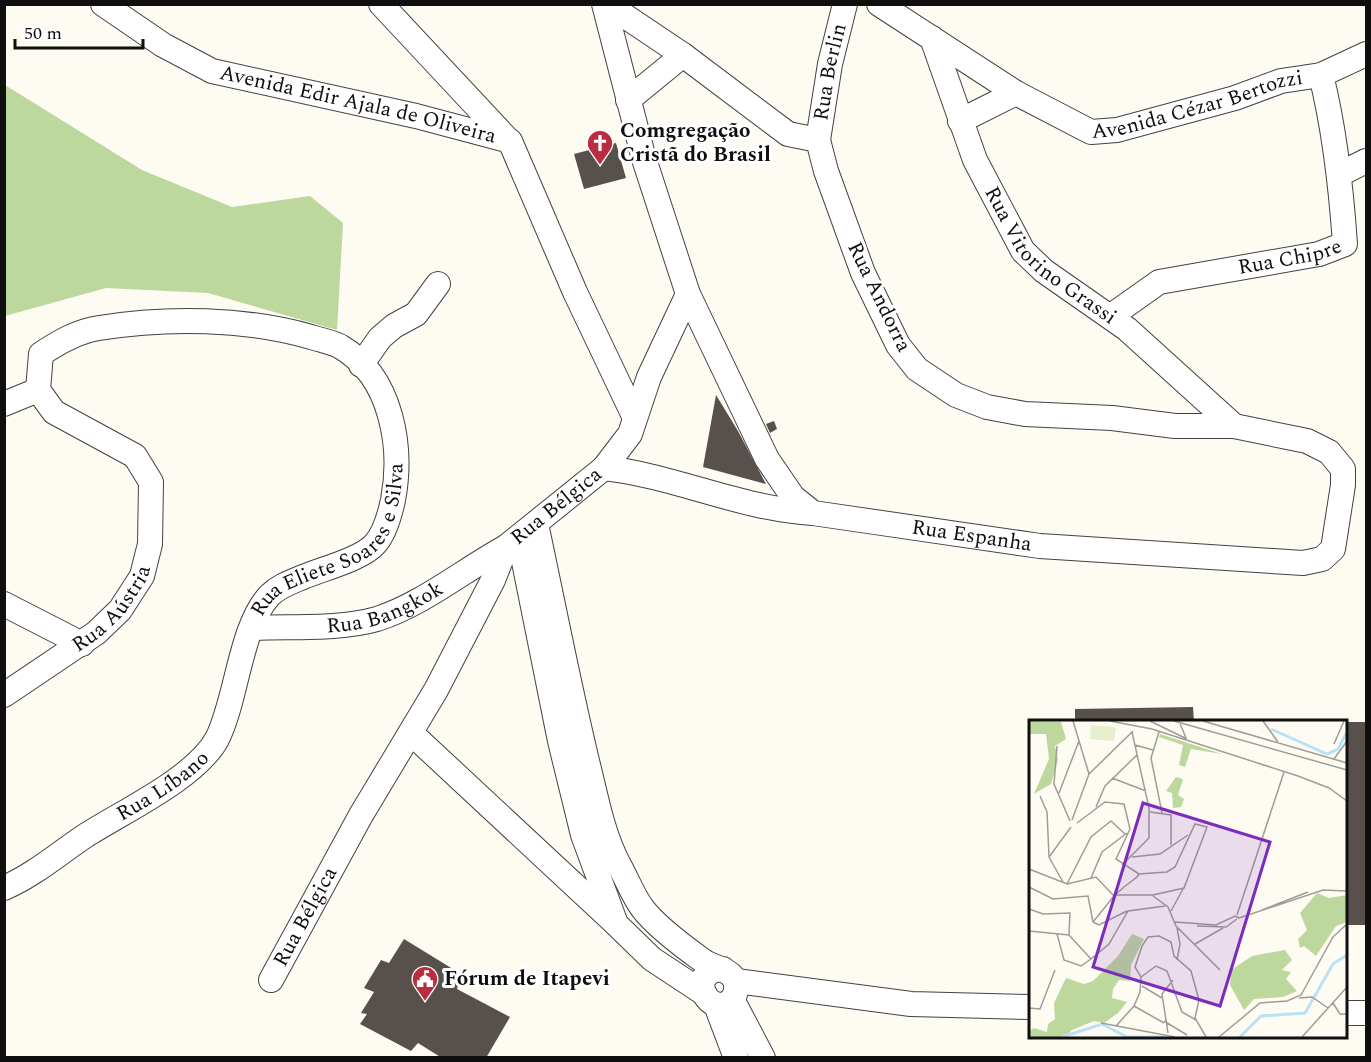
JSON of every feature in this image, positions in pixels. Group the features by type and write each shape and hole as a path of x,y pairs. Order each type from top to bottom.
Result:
{"street":[{"name":"Avenida Edir Ajala de Oliveira","path":"103,4 163,45 212,71 416,116 510,141 575,292 634,416"},
{"path":"381,4 510,141"},
{"path":"606,4 683,55 788,134 818,140"},
{"path":"606,4 628,100 688,294 767,459 793,497 813,513"},
{"name":"Rua Berlin","path":"818,140 830,64 845,4"},
{"name":"Avenida Cézar Bertozzi","path":"879,4 1016,93 1091,132 1108,131 1235,98 1281,81 1321,75 1366,54"},
{"name":"Rua Vitorino Grassi","path":"932,38 979,169 1023,251 1044,271 1111,316 1154,352 1183,382 1234,426"},
{"path":"628,100 683,55"},
{"name":"Rua Chipre","path":"1111,316 1159,282 1318,254 1345,244 1340,174 1333,123 1321,75"},
{"path":"960,121 1016,93"},
{"name":"Rua Andorra","path":"818,140 826,171 863,273 898,345 917,369 956,395 987,407 1025,414 1112,418 1175,426 1234,426 1307,441 1329,452 1343,469 1340,504"},
{"path":"1340,174 1366,161"},
{"path":"361,365 380,338 416,314 438,284"},
{"name":"Rua Bélgica","path":"271,980 361,815 436,690 493,580 520,536 604,468 630,434 634,416 662,348 688,294"},
{"name":"Rua Eliete Soares e Silva","path":"38,390 41,354 61,341 97,328 134,325 186,322 278,328 340,346 361,365 372,378 388,409 395,438 397,467 385,527 376,544 362,553 283,585 269,595 252,628"},
{"path":"1175,426 1185,398 1183,382"},
{"path":"4,404 38,390"},
{"name":"Rua Aústria","path":"4,695 82,644 120,610 142,576 150,544 151,482 135,456 54,412 38,390"},
{"path":"604,468 632,471 783,511 813,513"},
{"name":"Rua Espanha","path":"813,513 1040,546 1303,563 1322,559 1333,549 1340,504"},
{"path":"520,536 560,741 583,835 616,924"},
{"path":"520,536 567,679 608,845 643,910 704,962 763,1058"},
{"name":"Rua Bangkok","path":"252,628 322,625 376,619 437,589 520,536"},
{"path":"4,604 82,644"},
{"name":"Rua Líbano","path":"4,888 24,879 199,762 216,740 252,628"},
{"path":"411,732 652,959 722,989 911,1004 1029,1007"},
{"path":"722,989 736,1058"},
{"path":"1347,1013 1366,1013"}],"green space":[{"path":"5,85 142,170 232,207 310,196 343,223 337,330 208,293 106,288 5,316"}],"building":[{"name":"Comgregação Cristã do Brasil","path":"616,143 626,178 584,189 574,154"},
{"path":"716,395 738,431 766,484 703,467"},
{"path":"774,421 777,429 770,433 766,424"},
{"path":"1193,707 1194,720 1075,720 1075,709"},
{"path":"1347,722 1366,722 1366,925 1347,925"},
{"name":"Fórum de Itapevi","path":"404,939 461,974 457,989 510,1017 486,1058 442,1058 418,1043 411,1051 360,1024 367,1014 361,1013 374,992 364,988 381,960 389,963"}],"place":[{"name":"Comgregação Cristã do Brasil","path":"600,166"},
{"name":"Fórum de Itapevi","path":"425,1002"}]}
